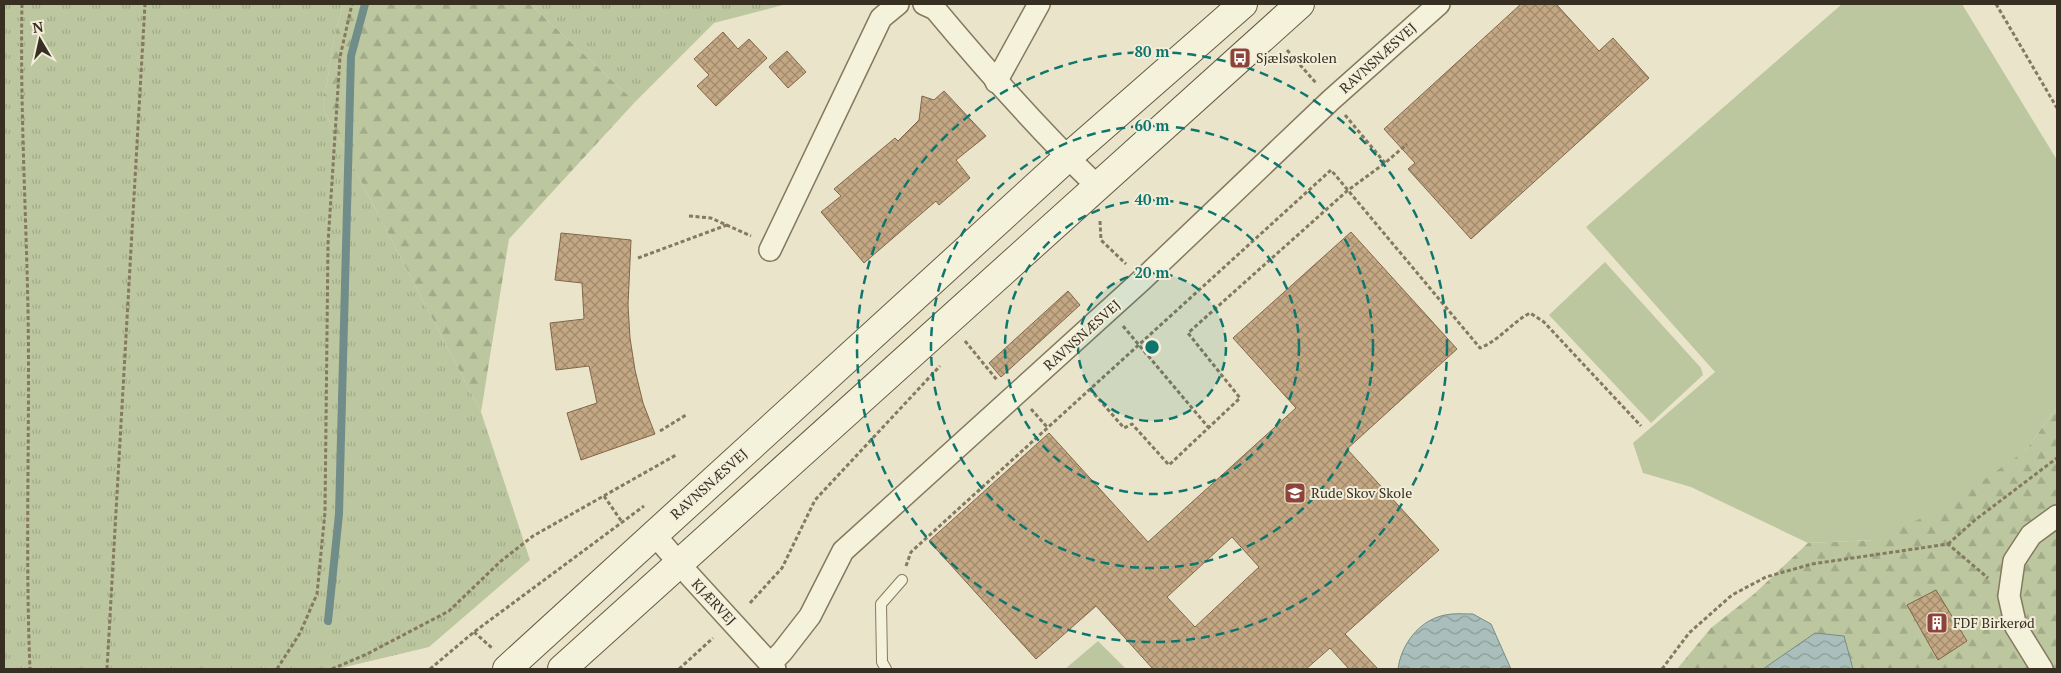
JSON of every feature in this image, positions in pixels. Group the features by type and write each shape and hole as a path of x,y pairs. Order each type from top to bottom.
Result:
{"main road":[{"name":"RAVNSNÆSVEJ","path":"502,660 654,534 1067,158 1243,4"},
{"path":"562,669 1300,4"}],"street":[{"path":"771,248 881,18 898,4"},
{"path":"924,4 934,9 996,82 1067,158 1097,186"},
{"path":"996,82 1039,4"},
{"name":"RAVNSNÆSVEJ","path":"773,666 810,616 843,551 1143,280 1331,100 1439,4"},
{"path":"2042,669 2016,627 2009,596 2014,561 2031,535 2057,516"},
{"name":"KJÆRVEJ","path":"654,534 773,666"}],"lane":[{"path":"886,669 882,662 881,604 902,580"}],"path":[{"path":"22,4 23,176 28,310 27,594 30,669"},
{"path":"107,669 145,4"},
{"path":"277,669 300,633 317,594 325,512 329,234 340,57 352,4"},
{"path":"1996,4 2057,108"},
{"path":"1270,31 1385,163"},
{"path":"1090,389 1124,428 1132,424 1169,465 1240,398 1188,333 1347,191 1408,144"},
{"path":"902,580 911,552 1331,170 1480,348 1492,343 1519,318 1530,313 1544,322 1641,426"},
{"path":"1100,215 1099,230 1102,240 1143,280"},
{"path":"689,216 711,218 771,248"},
{"path":"638,258 727,225"},
{"path":"1109,310 1208,427"},
{"path":"958,348 970,334"},
{"path":"965,340 1012,398"},
{"path":"750,603 782,568 815,500 944,362"},
{"path":"660,431 686,415"},
{"path":"332,669 367,654 449,611 501,561 533,536 676,455"},
{"path":"1662,669 1689,633 1732,595 1766,577 1812,564 1948,544 1975,520 2057,458"},
{"path":"604,496 622,522"},
{"path":"1948,544 2009,596"},
{"path":"430,669 474,632 502,660"},
{"path":"679,669 713,638"}],"green space":[{"path":"4,4 343,4 334,39 323,108 481,412 530,560 429,647 337,669 4,669"},
{"path":"343,4 530,4 635,102 509,239 481,412 323,108 334,39"},
{"path":"530,4 787,4 714,23 635,102"},
{"path":"1842,4 1962,4 2057,160 2057,407 2025,451 1943,508 1874,540 1808,543 1691,487 1643,473 1633,443 1715,372 1586,227"},
{"path":"1605,262 1701,368 1703,375 1651,423 1549,315"},
{"path":"2057,407 2057,669 1853,669 1844,636 1815,633 1763,669 1677,669 1711,628 1754,594 1808,543 1874,540 2025,451"},
{"path":"1098,641 1126,669 1065,669"}],"water":[{"path":"1448,614 1473,614 1491,624 1511,669 1398,669 1407,643 1419,628 1427,622"},
{"path":"1815,633 1844,636 1853,669 1763,669"}],"building":[{"path":"1521,4 1556,4 1599,51 1613,38 1649,78 1471,239 1408,169 1415,163 1384,129"},
{"path":"723,32 738,49 749,39 767,58 716,106 697,86 709,75 694,59"},
{"path":"787,51 806,72 788,88 769,67"},
{"path":"944,91 986,136 956,160 970,178 939,205 936,201 864,263 821,212 841,196 834,189 895,138 898,141 919,120 922,96 934,100"},
{"name":"Rude Skov Skole","path":"1351,232 1457,349 1347,449 1439,550 1345,634 1378,669 1349,669 1330,648 1306,669 1153,669 1096,606 1036,659 929,541 1049,433 1148,542 1296,408 1233,338","holes":["1232,537 1259,567 1195,627 1167,597"]},
{"path":"561,233 631,240 628,305 630,338 643,403 655,434 581,460 567,413 597,403 589,366 556,370 550,323 584,319 582,283 555,280"},
{"path":"1068,291 1080,305 1001,377 989,363"},
{"name":"FDF Birkerød","path":"1936,590 1967,641 1938,660 1907,605"}],"waterway":[{"path":"328,621 339,514 351,56 365,4"}],"place":[{"name":"Sjælsøskolen","path":"1240,58"},
{"name":"Rude Skov Skole","path":"1295,493"},
{"name":"FDF Birkerød","path":"1937,623"}]}
